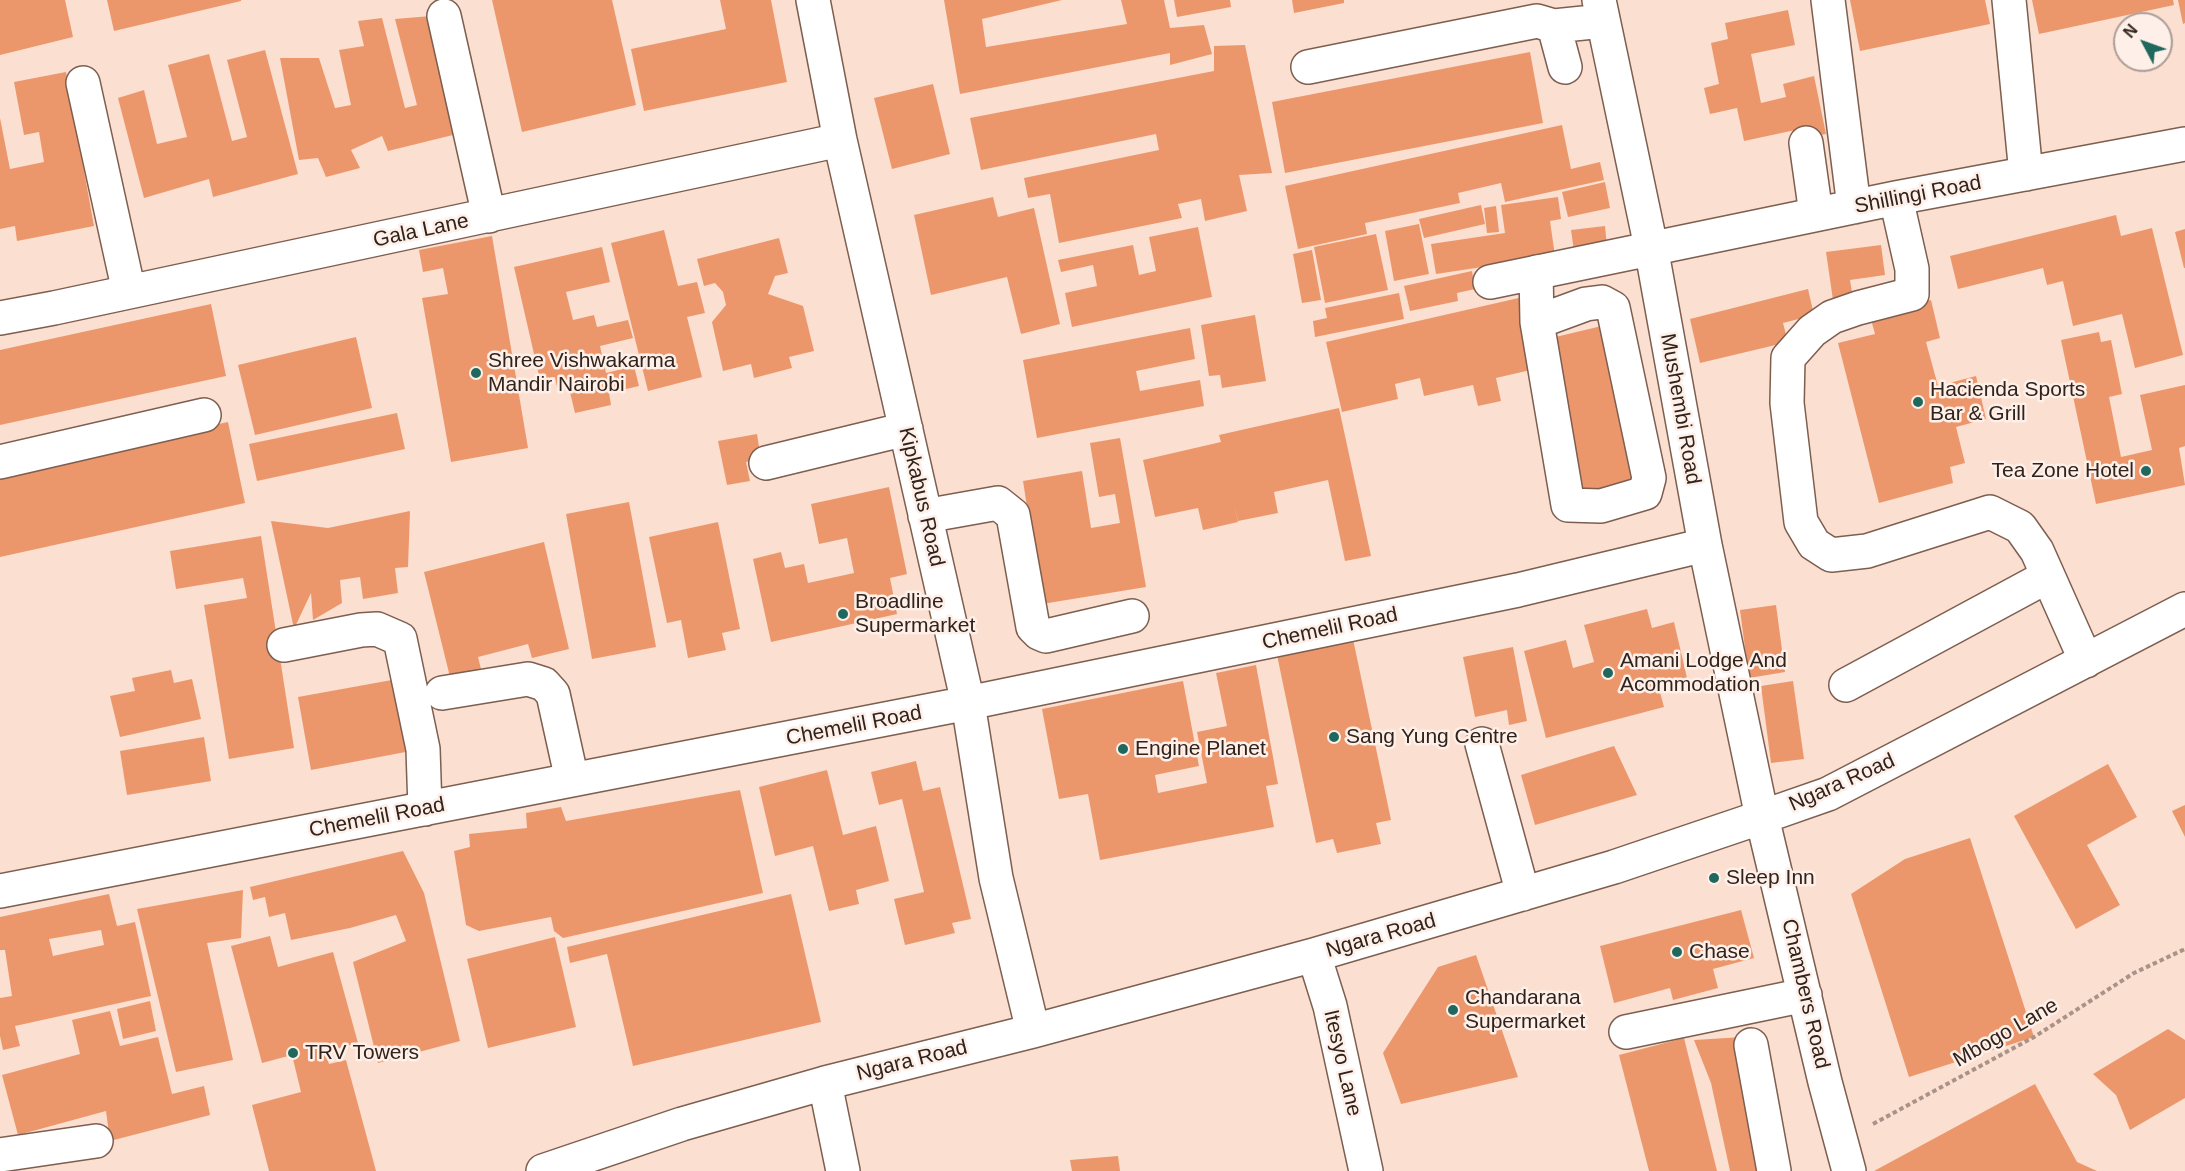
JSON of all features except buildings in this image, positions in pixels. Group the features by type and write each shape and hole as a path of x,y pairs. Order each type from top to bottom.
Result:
{"street":[{"name":"Kipkabus Road","path":"813,0 840,140 968,704 996,878 1033,1031"},
{"path":"1828,0 1854,207"},
{"path":"2009,0 2026,174"},
{"path":"1308,67 1537,21 1554,26 1601,10"},
{"name":"Mushembi Road","path":"1601,10 1651,247 1705,545 1762,818"},
{"path":"444,16 489,216"},
{"path":"1554,26 1565,67"},
{"path":"83,83 129,292"},
{"name":"Gala Lane","path":"0,318 840,140"},
{"path":"1806,144 1816,214"},
{"name":"Shillingi Road","path":"1490,282 1896,198 2185,144"},
{"path":"1896,198 1912,269 1912,294 1832,317 1812,332 1788,358 1787,403 1801,522 1814,544 1832,555 1867,551 1990,512 2020,527 2037,551 2086,661"},
{"path":"1536,272 1538,322 1568,505 1601,506 1645,493 1648,478 1613,308 1602,302 1586,304 1538,322"},
{"path":"0,462 204,415"},
{"path":"766,462 906,429"},
{"path":"925,516 998,503 1013,515 1033,627 1039,633 1046,636 1132,616"},
{"name":"Chemelil Road","path":"0,891 968,704 1506,593 1705,545"},
{"path":"1846,685 2048,576"},
{"name":"Ngara Road","path":"543,1171 682,1124 825,1083 1033,1031 1314,956 1614,867 1762,818 1828,794 2185,609"},
{"path":"284,645 360,630 377,629 400,639 423,749 425,809"},
{"path":"442,693 528,679 544,684 553,694 572,780"},
{"path":"1482,744 1523,894"},
{"name":"Chambers Road","path":"1762,818 1845,1156"},
{"name":"Itesyo Lane","path":"1314,956 1330,1006 1366,1171"},
{"path":"1626,1032 1805,995"},
{"path":"1751,1045 1774,1171"},
{"path":"825,1083 843,1171"},
{"path":"0,1155 96,1141"}],"path":[{"name":"Mbogo Lane","path":"1845,1156 2134,973 2185,950"}],"place":[{"name":"Shree Vishwakarma Mandir Nairobi","path":"476,373"},
{"name":"Hacienda Sports Bar & Grill","path":"1918,402"},
{"name":"Tea Zone Hotel","path":"2146,471"},
{"name":"Broadline Supermarket","path":"843,614"},
{"name":"Amani Lodge And Acommodation","path":"1608,673"},
{"name":"Sang Yung Centre","path":"1334,737"},
{"name":"Engine Planet","path":"1123,749"},
{"name":"Sleep Inn","path":"1714,878"},
{"name":"Chase","path":"1677,952"},
{"name":"Chandarana Supermarket","path":"1453,1010"},
{"name":"TRV Towers","path":"293,1053"}]}
